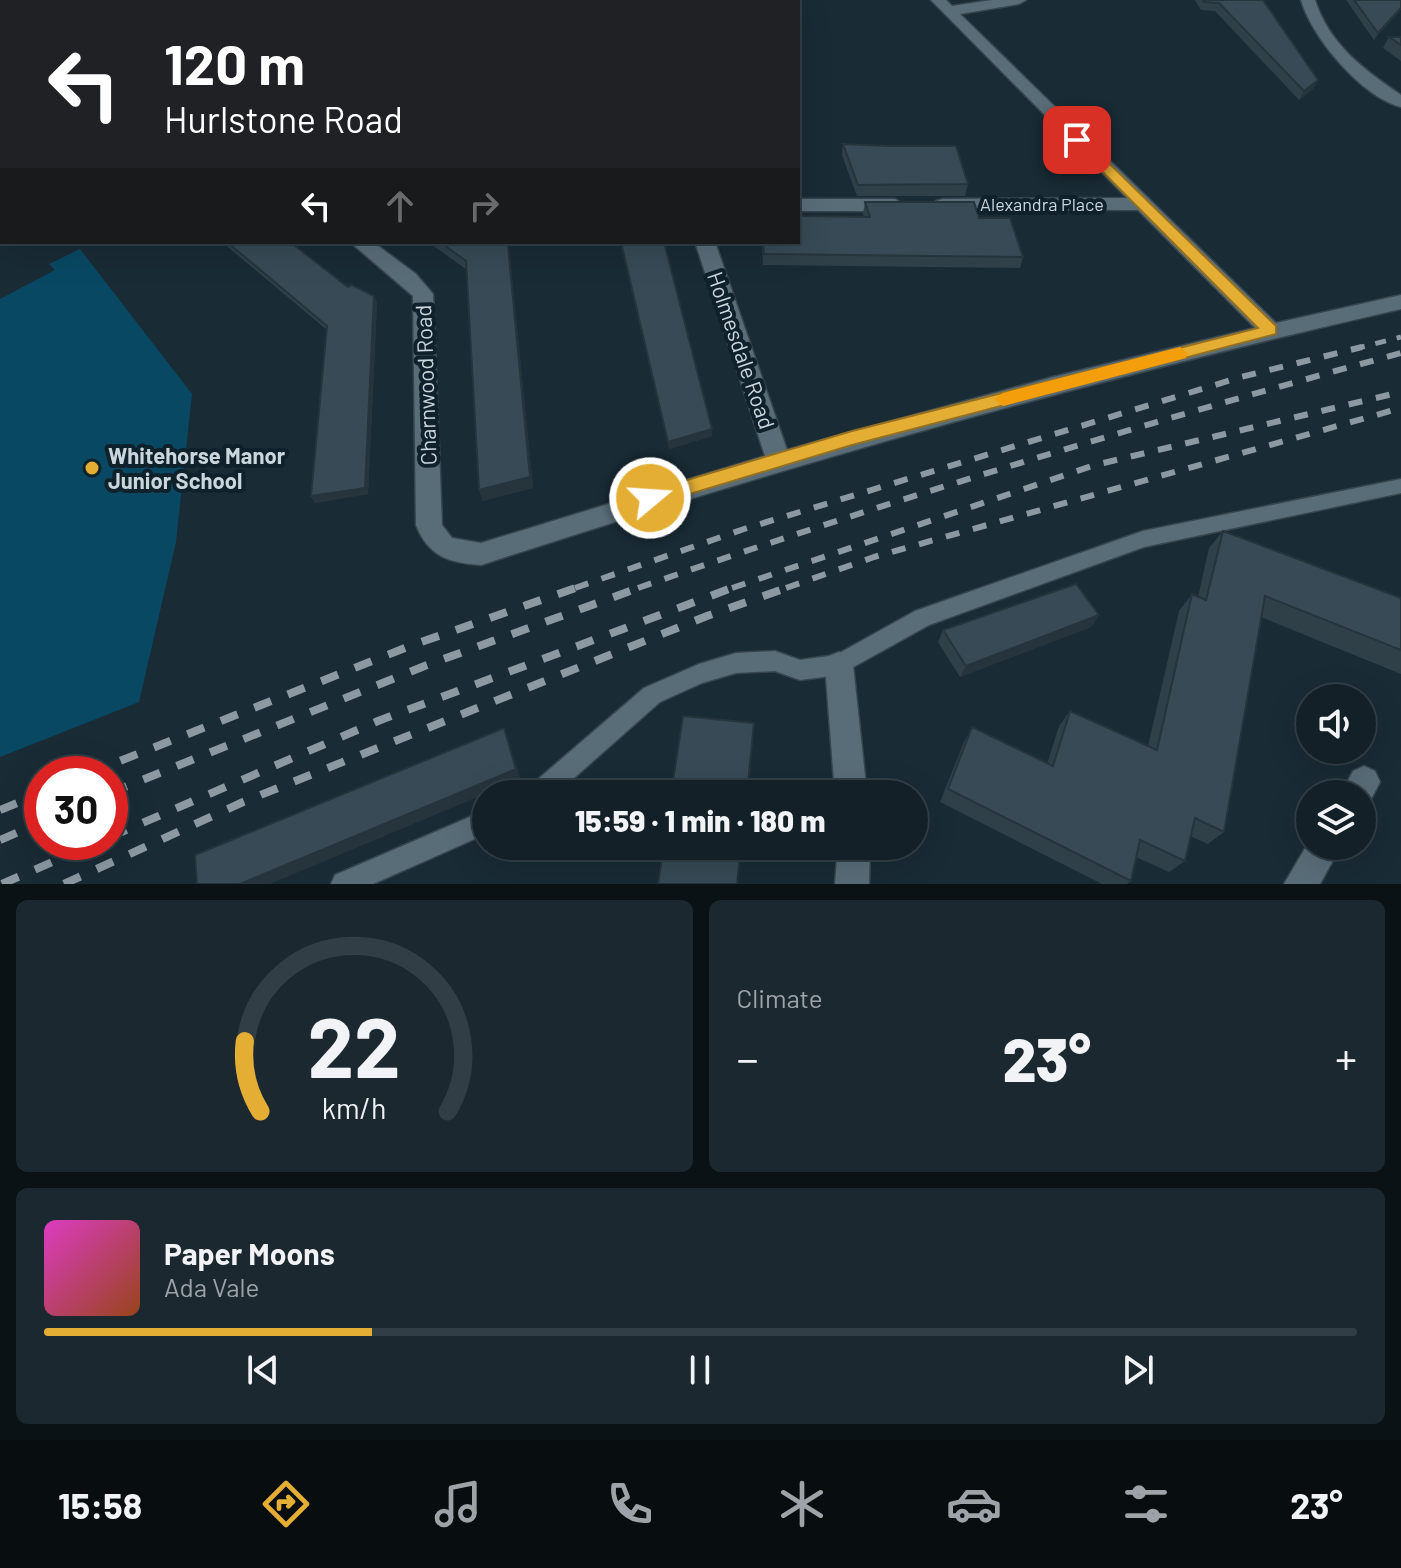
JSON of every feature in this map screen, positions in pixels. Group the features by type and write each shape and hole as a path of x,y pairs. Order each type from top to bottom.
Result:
{"street":[{"path":"944,6 1019,0"},
{"path":"1308,0 1320,30 1337,52 1401,102"},
{"path":"944,6 1270,330"},
{"name":"Alexandra Place","path":"800,205 1141,204"},
{"name":"Charnwood Road","path":"363,244 409,279 423,294 429,525 434,539 448,551 481,554 778,459"},
{"name":"Holmesdale Road","path":"706,244 778,459"},
{"path":"778,459 1270,330 1401,302"},
{"path":"839,665 850,780"},
{"path":"852,884 853,860"},
{"path":"1301,884 1316,860"}],"lane":[{"path":"554,780 652,695 699,674 736,663 775,661 800,670 839,665 922,618 1143,539 1401,486"},
{"path":"344,884 472,828"}],"shaded area":[{"name":"Whitehorse Manor Junior School","path":"80,249 192,394 176,542 139,702 0,757 0,299 55,270 49,264"}],"building":[{"path":"1203,0 1263,0 1318,80 1304,91 1219,3"},
{"path":"1354,0 1401,0 1401,8 1378,33"},
{"path":"1389,37 1401,37 1401,45"},
{"path":"843,144 956,146 968,184 858,185"},
{"path":"865,202 974,202 979,218 1010,218 1023,257 764,254 763,244 800,244 800,209 803,216 870,217"},
{"path":"229,244 293,244 348,287 352,285 374,296 365,488 311,496 327,326"},
{"path":"443,244 508,246 530,477 479,490 466,261"},
{"path":"621,244 665,244 712,429 668,442"},
{"path":"1223,531 1401,598 1401,650 1265,596 1224,832 1195,818 1185,861 1140,840 1131,881 948,789 972,727 1053,766 1070,711 1157,750 1192,594 1206,600"},
{"path":"1076,584 1099,615 966,666 943,630"},
{"path":"683,716 754,723 748,780 673,780"},
{"path":"504,728 516,769 490,780 472,780 472,787 240,884 197,884 195,855"},
{"path":"662,860 740,860 737,884 658,884"}],"railway":[{"path":"1356,348 1401,337"},
{"path":"1356,348 1362,347"},
{"path":"575,588 744,529 1241,377 1356,348"},
{"path":"638,588 1018,464 1401,353"},
{"path":"732,588 1095,465 1401,392"},
{"path":"786,588 874,557 1401,408"},
{"path":"128,758 410,646 581,586"},
{"path":"128,786 427,665 644,586"},
{"path":"128,829 378,721 737,586"},
{"path":"64,884 243,802 707,616 792,586"},
{"path":"0,810 24,800"},
{"path":"0,840 24,830"},
{"path":"2,884 57,860"}],"slow traffic":[{"path":"1003,399 1180,353"}],"place":[{"name":"Whitehorse Manor Junior School","path":"92,468"}],"route":[{"path":"650,498 852,438 1270,330 1077,140"}]}
